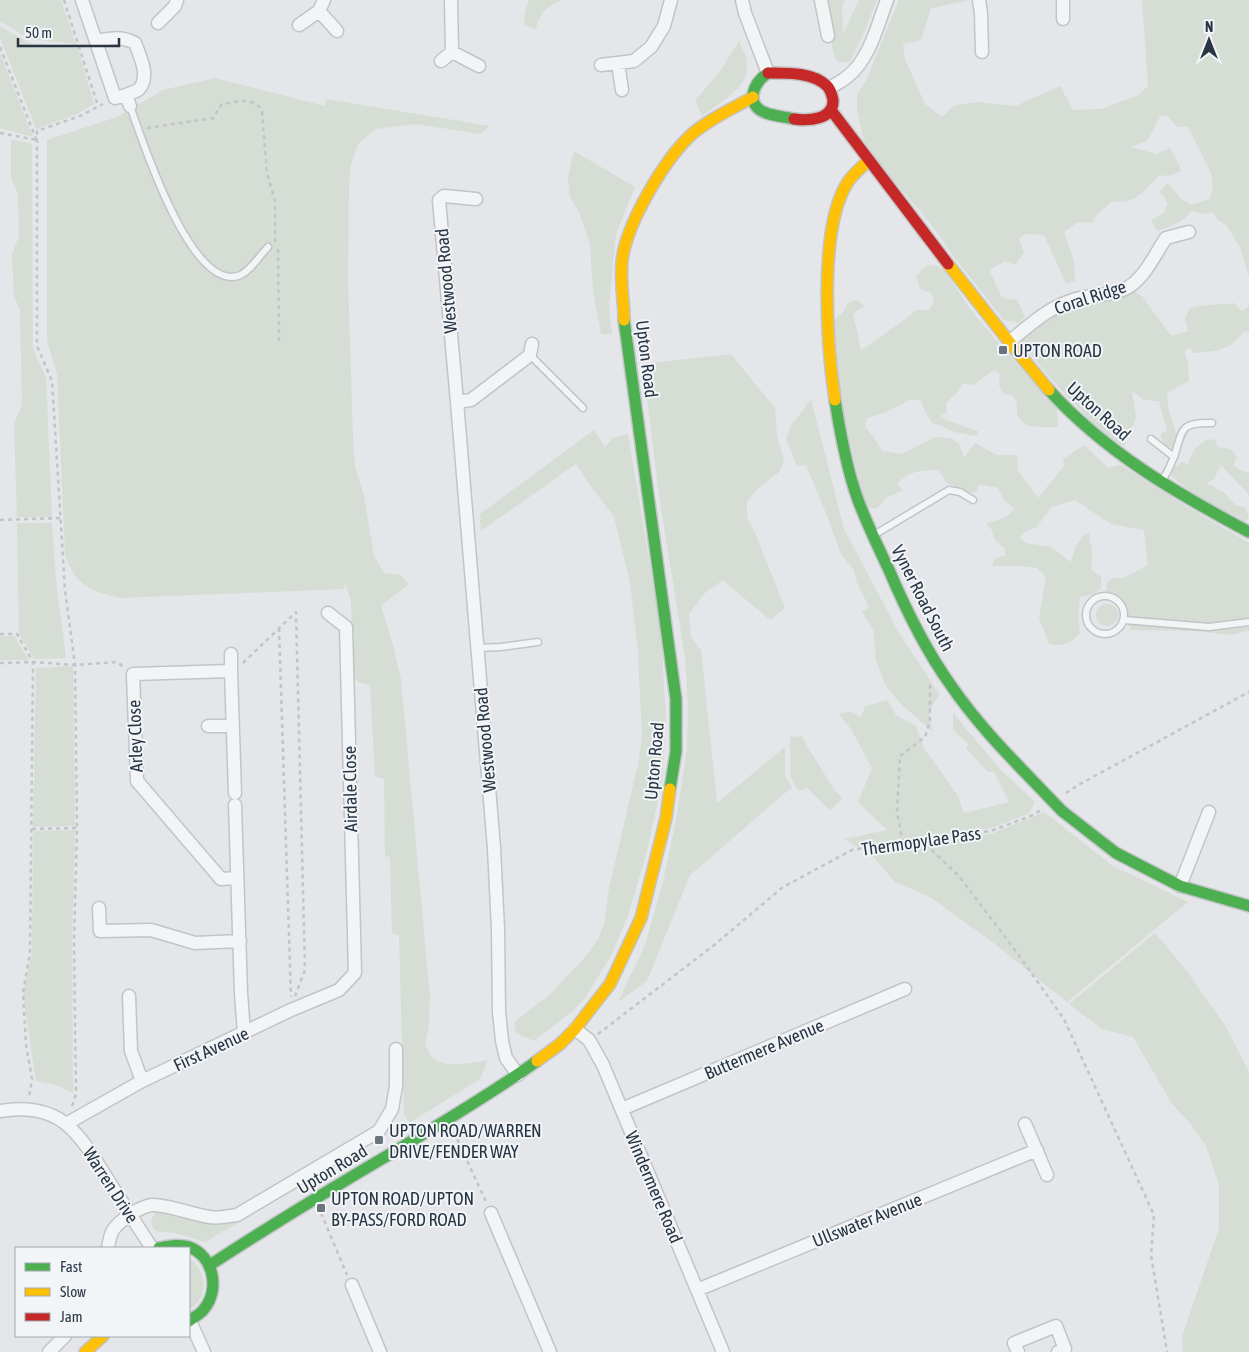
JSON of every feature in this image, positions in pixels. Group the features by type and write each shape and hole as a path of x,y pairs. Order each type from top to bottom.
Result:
{"main road":[{"path":"768,73 816,78 825,83 830,88 833,96 831,110 824,116 809,120 766,113 760,110 753,97 753,90 756,81 768,73"},
{"name":"Upton Road","path":"210,1265 269,1226 518,1075 560,1044 610,984 641,918 666,818 676,751 676,699 625,332 622,262 630,228 668,160 691,135 710,121 753,97"},
{"name":"Upton Road","path":"831,110 868,162 1063,407 1088,430 1183,497 1249,532"},
{"name":"Vyner Road South","path":"868,162 845,186 835,212 828,279 827,332 831,383 842,443 858,500 872,536 929,653 950,686 1006,753 1062,811 1116,853 1180,886 1249,906"},
{"path":"161,1247 178,1244 188,1247"},
{"path":"190,1248 201,1254 210,1265 214,1277 214,1290 210,1303 202,1314 190,1321"},
{"path":"85,1352 102,1337"}],"street":[{"path":"82,0 96,41 124,100 137,90 143,81 144,67 135,43 126,38 116,37 96,41"},
{"path":"451,0 452,52"},
{"path":"601,65 634,61 650,48 664,26 671,0"},
{"path":"742,0 750,28 768,73"},
{"path":"821,0 828,36"},
{"path":"830,88 848,77 869,48 887,0"},
{"path":"979,0 982,52"},
{"path":"1063,0 1063,18"},
{"path":"158,23 173,2"},
{"path":"298,25 322,6 337,31"},
{"path":"441,61 452,52"},
{"path":"452,52 479,66"},
{"path":"618,63 622,90"},
{"name":"Westwood Road","path":"476,199 444,196 438,200 457,402 494,848 499,1012 506,1058 518,1075"},
{"name":"Coral Ridge","path":"1010,342 1046,311 1078,298 1126,289 1145,270 1166,238 1189,232"},
{"path":"457,402 471,400 531,349"},
{"name":"Airdale Close","path":"328,613 346,627 355,973"},
{"path":"231,654 237,878 244,1033"},
{"name":"Arley Close","path":"231,672 133,674 136,781 222,879 237,878"},
{"path":"208,726 233,726"},
{"path":"1180,886 1209,812"},
{"path":"99,908 100,931 151,930 194,943 240,940"},
{"name":"First Avenue","path":"66,1124 142,1081 291,1010 339,990 355,973"},
{"name":"Buttermere Avenue","path":"622,1110 905,989"},
{"path":"129,996 131,1051 142,1081"},
{"name":"Windermere Road","path":"575,1028 589,1040 603,1065 723,1352"},
{"path":"108,1247 112,1231 118,1224 130,1215 151,1205 163,1206 212,1218 237,1215 380,1131 392,1109 396,1086 396,1049"},
{"path":"0,1111 26,1109 42,1112 66,1124"},
{"name":"Warren Drive","path":"66,1124 85,1145 151,1247"},
{"path":"1025,1124 1048,1175"},
{"name":"Ullswater Avenue","path":"697,1290 1037,1150"},
{"path":"491,1213 550,1352"},
{"path":"352,1285 380,1352"},
{"path":"190,1321 204,1352"},
{"path":"1018,1352 1014,1343 1056,1326 1065,1349 1058,1352"},
{"path":"49,1352 64,1337"}],"lane":[{"path":"124,100 138,129 171,213 197,253 213,270 223,276 239,276 268,247"},
{"path":"531,349 583,408"},
{"path":"1161,482 1174,457 1179,436 1186,427 1199,423 1212,423"},
{"path":"1151,439 1174,457"},
{"path":"872,536 949,490 960,492 973,500"},
{"path":"1107,596 1113,598 1122,607 1124,620 1117,630 1100,634 1087,622 1086,610 1094,600 1107,596"},
{"path":"1124,620 1209,627 1249,622"},
{"path":"478,648 538,642"}],"path":[{"path":"64,0 98,106"},
{"path":"0,47 37,140"},
{"path":"66,1124 76,1094 74,942 77,828 75,665 65,590 52,381 38,346 37,131 80,116 98,106 124,100"},
{"path":"138,129 214,118 219,107 223,104 254,102 259,104 262,111 267,173 275,201 275,244 278,250 279,342"},
{"path":"0,133 37,140"},
{"path":"0,520 61,518"},
{"path":"231,672 296,612 305,970 296,991 291,1010"},
{"path":"279,628 291,1010"},
{"path":"0,634 17,634 33,662 30,953 23,995 26,1045 32,1079 26,1109"},
{"path":"0,663 33,662 75,665 117,662 133,674"},
{"path":"903,843 897,812 900,756 925,738 930,721 930,682"},
{"path":"1064,794 1249,692"},
{"name":"Thermopylae Pass","path":"589,1040 713,946 783,887 852,850 990,831 1033,815 1041,810"},
{"path":"32,829 77,828"},
{"path":"920,840 958,875 1064,1019 1154,1215 1151,1255 1167,1352"},
{"path":"448,1119 491,1213"},
{"path":"315,1199 352,1285"}],"shaded area":[{"path":"0,0 61,0 76,44 30,39 0,21"},
{"path":"529,0 561,0 544,11 539,19 536,30 524,24"},
{"path":"826,0 844,0 842,8 843,34 859,0 877,0 850,61 838,63 833,52"},
{"path":"899,0 971,0 931,8 921,40 903,44 905,59 925,104 942,117 955,105 978,102 1016,106 1060,86 1073,110 1101,109 1139,95 1148,86 1142,0 1249,0 1249,277 1240,247 1226,225 1218,220 1212,212 1201,214 1192,211 1176,224 1157,231 1151,220 1164,213 1168,203 1160,191 1168,183 1181,199 1191,205 1210,199 1213,187 1211,173 1188,127 1178,127 1167,116 1161,115 1147,141 1131,147 1156,154 1170,148 1181,171 1173,175 1158,176 1133,199 1120,202 1112,201 1096,216 1092,223 1078,222 1064,232 1074,261 1075,281 1066,284 1044,235 1025,234 1019,239 1024,252 1015,265 1005,261 989,270 1002,298 1017,300 1025,316 1019,323 1004,320 954,257 931,224 884,169 864,141 857,110 857,94 866,81"},
{"path":"0,26 29,43 78,48 94,104 77,114 36,129 0,37"},
{"path":"739,41 747,61 747,68 742,83 730,96 702,116 695,100 719,73"},
{"path":"0,53 33,137 0,128"},
{"path":"215,78 325,106 326,99 490,126 480,134 417,124 375,129 358,144 351,165 349,187 348,281 355,466 364,496 374,556 384,573 401,575 409,584 381,606 401,680 430,998 426,1045 435,1060 443,1063 461,1064 488,1060 480,1079 409,1123 404,1114 399,935 392,934 390,857 385,856 384,779 375,777 370,685 358,682 353,676 351,601 345,582 344,589 121,598 101,593 86,586 74,574 65,555 57,374 47,341 47,140 117,117 163,90"},
{"path":"11,139 32,144 33,349 46,378 52,517 17,517 14,424 22,405 20,310 14,296 12,254 19,236 18,194 11,178"},
{"path":"574,151 635,187 616,234 609,308 612,334 601,334 593,291 590,244 579,212 570,197 568,177"},
{"path":"935,265 945,271 973,313 1057,407 1058,426 1026,425 1017,415 1017,402 1012,395 1003,394 999,385 1000,374 994,370 973,385 963,383 958,392 946,403 947,412 941,416 948,421 978,431 977,436 954,432 932,423 921,401 911,399 886,412 867,418 865,427 882,451 902,454 935,437 950,438 959,444 964,458 975,443 997,455 1017,455 1018,471 1038,498 1064,466 1063,459 1084,445 1108,468 1121,465 1249,543 1249,630 1232,635 1193,631 1131,630 1125,613 1116,598 1106,592 1107,583 1112,578 1124,578 1148,565 1144,530 1111,524 1075,500 1051,507 1037,527 1026,531 1020,538 1026,543 1051,547 1071,562 1075,547 1085,534 1089,533 1092,552 1091,570 1101,576 1101,589 1092,595 1080,597 1078,616 1080,633 1066,643 1059,645 1049,644 1039,618 1046,577 1037,568 992,566 995,558 1005,556 1005,549 994,539 992,530 986,524 1006,517 1015,509 1004,500 998,488 979,484 978,491 972,493 947,483 938,470 921,471 910,474 901,480 897,485 903,490 886,498 877,508 866,508 831,366 827,325 842,313 848,303 858,300 864,306 853,314 861,350 917,310 929,310 934,302 931,293 920,289 916,276 926,266"},
{"path":"1132,290 1142,296 1171,336 1188,331 1185,318 1190,308 1234,303 1242,311 1249,306 1249,332 1244,331 1234,343 1210,352 1194,353 1189,347 1185,352 1189,381 1167,393 1169,412 1179,441 1174,448 1165,446 1160,435 1167,430 1159,401 1144,400 1132,391 1136,418 1124,446 1104,435 1050,378 1021,342 1029,331 1054,310"},
{"path":"731,354 775,408 777,436 784,461 780,471 755,491 747,502 747,518 755,533 785,608 770,620 723,580 705,593 689,614 691,637 701,650 717,803 785,747 785,776 792,787 690,875 647,981 618,1002 645,945 663,882 677,815 687,748 688,707 685,657 659,496 643,364"},
{"path":"811,399 844,529 900,635 940,695 929,712 933,732 900,703 886,686 876,660 873,629 862,612 869,607 857,583 854,570 841,554 806,465 797,466 786,439 791,426"},
{"path":"594,430 605,447 613,438 628,434 661,631 666,721 662,781 648,847 628,916 611,956 585,998 574,1010 534,1041 516,1033 514,1022 547,997 583,960 598,939 605,921 608,893 638,764 642,738 638,652 630,582 614,517 576,464 481,531 480,514"},
{"path":"1207,439 1215,440 1218,447 1230,449 1237,457 1233,465 1249,473 1249,495 1221,465 1214,479 1206,483 1225,493 1235,505 1246,508 1249,517 1245,521 1198,497 1171,476 1174,468 1182,462 1188,464 1195,449"},
{"path":"17,523 52,523 56,581 66,658 34,659 19,634"},
{"path":"1103,604 1111,604 1118,611 1118,619 1111,626 1103,626 1096,619 1096,611"},
{"path":"0,636 14,636 29,660 0,660"},
{"path":"73,666 75,826 33,827 36,668"},
{"path":"887,700 896,715 916,726 924,748 958,796 964,813 1009,802 994,772 988,772 966,748 968,744 953,730 953,713 1001,770 1035,802 1029,813 992,828 860,849 844,839 887,830 858,802 872,768 851,729 839,714 850,711 861,717 865,706"},
{"path":"801,736 835,791 843,798 830,810 807,788 798,791 790,775 790,737"},
{"path":"1044,812 1113,866 1188,902 1067,1002 995,944 930,897 895,882 869,852 943,839 991,834"},
{"path":"75,830 72,941 73,1093 56,1085 36,1081 23,995 32,953 33,831"},
{"path":"1155,933 1186,970 1226,1027 1249,1072 1249,1352 1183,1352 1182,1337 1219,1228 1219,1185 1206,1146 1191,1124 1172,1104 1133,1037 1102,1029 1069,1004"},
{"path":"158,1211 229,1222 241,1221 205,1242 178,1234 159,1232 154,1229 152,1221"},
{"path":"190,1259 200,1270 204,1284 203,1292 196,1305 190,1309"}],"traffic: fast":[{"path":"768,73 758,82 755,88 753,94 755,105 766,113 794,119"},
{"path":"624,320 676,699 676,751 670,789"},
{"path":"1049,390 1094,433 1143,470 1249,532"},
{"path":"835,400 847,464 858,500 916,629 941,671 980,724 1037,785"},
{"path":"1037,785 1062,811"},
{"path":"1062,811 1116,853 1180,886 1249,906"},
{"path":"210,1265 305,1205 471,1105 537,1061"},
{"path":"165,1247 178,1245 189,1247"},
{"path":"190,1248 204,1258 212,1274 213,1283 209,1301 204,1309 190,1320"}],"traffic: slow":[{"path":"624,320 622,262 630,230 648,194 669,160 691,135 713,119 753,97"},
{"path":"835,400 827,291 831,233 837,207 847,183 868,161"},
{"path":"948,264 1049,390"},
{"path":"537,1061 560,1044 575,1029 610,984 641,918 666,818 670,789"},
{"path":"85,1352 102,1337"}],"traffic: jam":[{"path":"768,73 791,73 814,78 827,86 832,94 832,107 825,115 806,120 794,119"},
{"path":"831,110 948,264"}],"place":[{"name":"UPTON ROAD","path":"1003,350"},
{"name":"UPTON ROAD/WARREN DRIVE/FENDER WAY","path":"379,1140"},
{"name":"UPTON ROAD/UPTON BY-PASS/FORD ROAD","path":"321,1208"}]}
